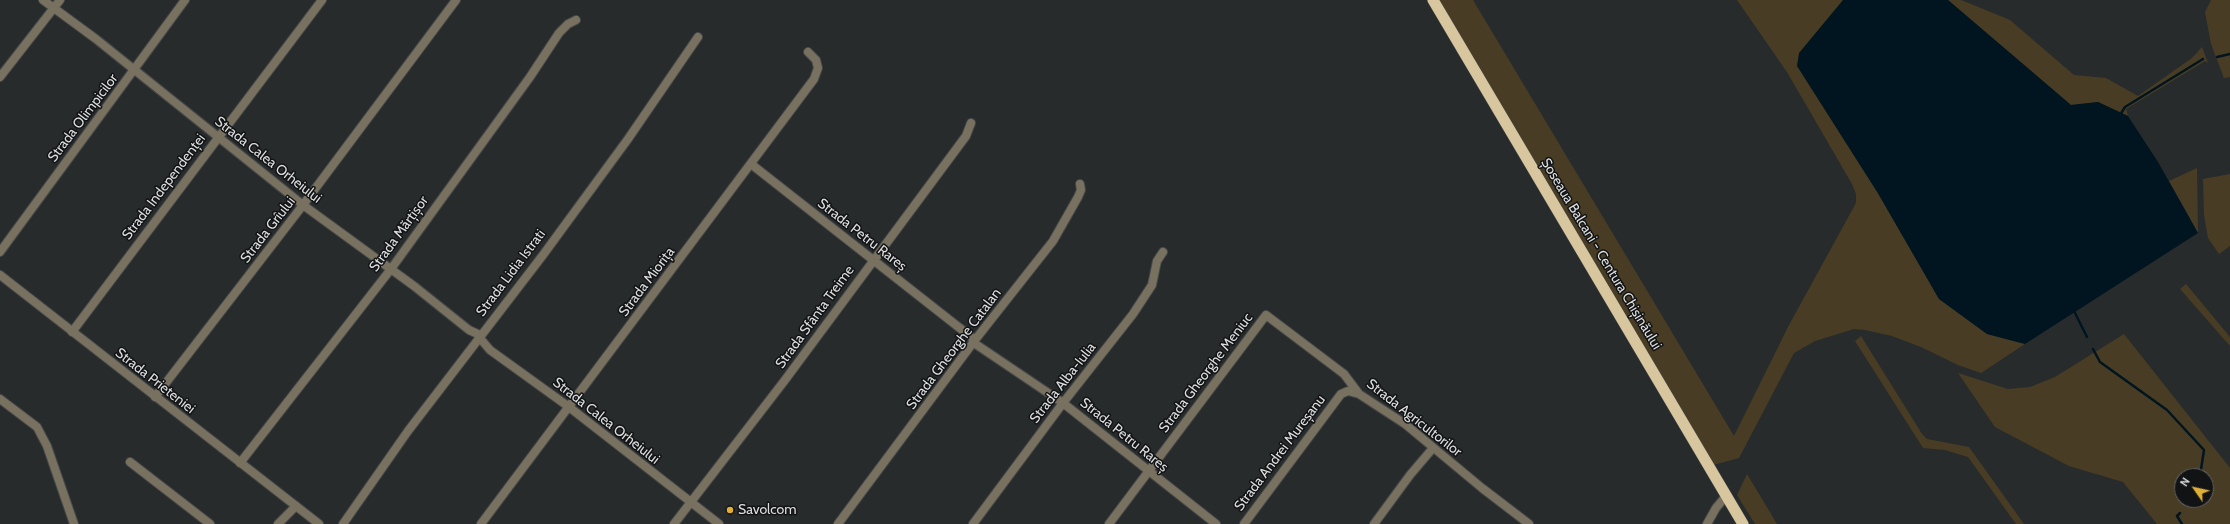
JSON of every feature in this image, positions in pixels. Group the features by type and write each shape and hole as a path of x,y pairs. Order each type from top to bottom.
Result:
{"highway":[{"name":"Șoseaua Balcani - Centura Chișinăului","path":"1433,0 1743,524"}],"street":[{"name":"Strada Calea Orheiului","path":"43,0 304,204 469,330 480,336 490,350 569,407 719,524"},
{"path":"0,78 60,0"},
{"name":"Strada Olimpicilor","path":"0,252 135,71 185,0"},
{"name":"Strada Independenței","path":"72,332 322,0"},
{"name":"Strada Grîului","path":"155,397 304,204 456,0"},
{"name":"Strada Mărțișor","path":"240,463 391,269 530,77 559,33 568,24 576,20"},
{"name":"Strada Lidia Istrati","path":"343,524 408,431 628,139 698,37"},
{"name":"Strada Miorița","path":"481,524 814,80 818,68 816,60 808,52"},
{"name":"Strada Sfânta Treime","path":"674,524 785,380 872,260 966,136 971,123"},
{"name":"Strada Petru Rareș","path":"752,164 974,341 1063,403 1148,472 1216,524"},
{"name":"Strada Gheorghe Catalan","path":"838,524 974,341 1053,241 1078,197 1081,190 1080,184"},
{"name":"Strada Alba-Iulia","path":"973,524 1063,403 1133,314 1152,285 1157,261 1162,252"},
{"name":"Strada Prieteniei","path":"0,275 319,524"},
{"name":"Strada Agricultorilor","path":"1266,315 1344,374 1359,394 1405,424 1529,524"},
{"name":"Strada Gheorghe Meniuc","path":"1108,524 1266,315"},
{"name":"Strada Andrei Mureșanu","path":"1244,524 1341,394 1348,391 1359,394"},
{"path":"0,399 37,428 47,446 74,524"},
{"path":"1374,524 1410,474 1433,448"},
{"path":"130,462 210,524"},
{"path":"1707,524 1716,508 1726,496"},
{"path":"278,524 296,506"}],"shaded area":[{"path":"1439,0 1473,0 1734,436 1789,325 1856,203 1856,194 1852,184 1787,72 1737,0 1843,0 1839,6 1879,195 1939,299 1987,334 2025,344 1981,373 1958,365 1921,347 1892,336 1865,330 1854,329 1815,341 1794,353 1739,458 1713,465"},
{"path":"1948,0 1961,0 2010,20 2074,75 2106,78 2138,96 2192,58 2202,47 2208,63 2205,61 2126,109 2128,116 2098,102 2071,105"},
{"path":"2211,0 2230,0 2230,77 2224,78 2211,44 2205,12"},
{"path":"2197,168 2198,233 2169,181"},
{"path":"2230,174 2230,246 2219,254 2208,238 2204,215 2203,179"},
{"path":"2186,284 2230,337 2230,346 2180,289"},
{"path":"2124,334 2230,468 2230,524 2157,524 2123,482 2069,466 1995,427 1958,373 2008,389 2030,387 2055,377"},
{"path":"1861,336 1922,434 1927,439 1969,447 2024,524 2016,524 1968,457 1945,450 1923,448 1855,341"},
{"path":"1747,474 1777,524 1755,524 1737,495"}],"water":[{"path":"1843,0 1948,0 2071,105 2098,102 2128,116 2158,162 2198,233 2025,344 1987,334 1939,299 1879,195 1797,66 1799,53"}],"waterway":[{"path":"2217,57 2230,54"},
{"path":"2120,115 2125,107 2203,59"},
{"path":"2074,311 2087,337"},
{"path":"2093,349 2100,362 2167,410 2204,450 2201,468"},
{"path":"2180,513 2177,516 2182,524"}],"place":[{"name":"Savolcom","path":"730,510"}]}
